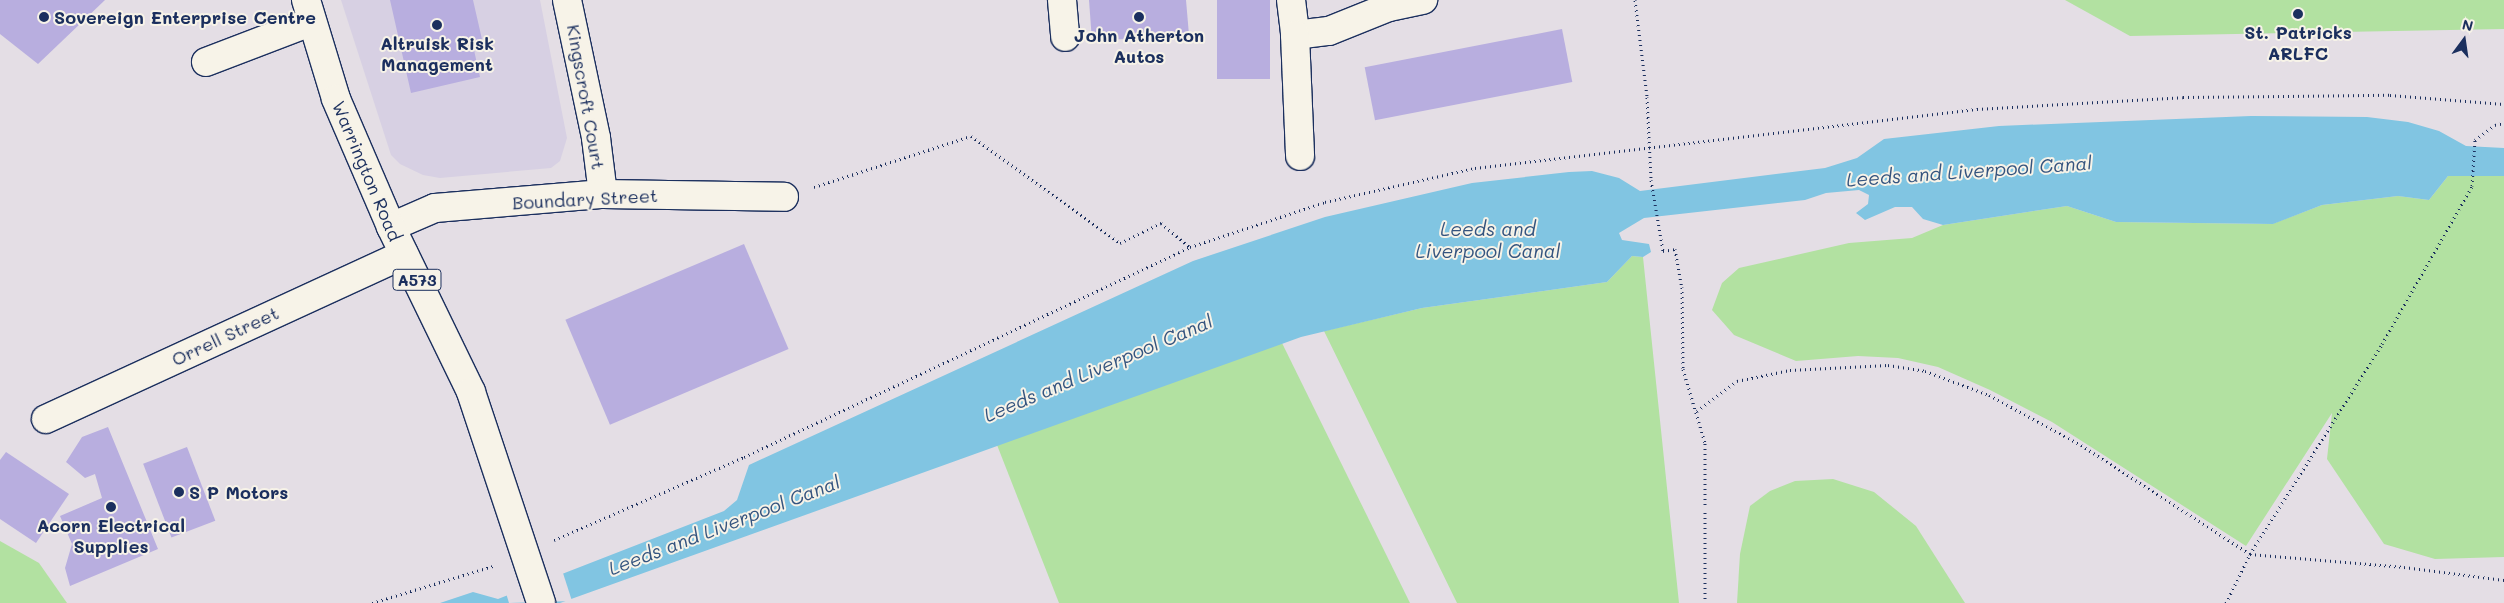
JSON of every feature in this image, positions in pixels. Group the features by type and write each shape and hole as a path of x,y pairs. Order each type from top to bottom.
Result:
{"street":[{"name":"Kingscroft Court","path":"567,0 596,138 602,194"},
{"path":"1062,0 1065,37"},
{"path":"1291,0 1295,35 1300,156"},
{"path":"1295,35 1329,31 1388,7 1423,0"},
{"path":"206,62 309,11"},
{"name":"Warrington Road","path":"309,11 336,99 390,227 471,392 527,556"},
{"name":"Boundary Street","path":"390,227 436,208 602,194 784,197"},
{"name":"Orrell Street","path":"46,419 404,254"},
{"name":"A573","path":"527,556 541,603"}],"path":[{"path":"1635,0 1647,97 1651,180 1658,226 1662,251 1675,248 1682,286 1683,368 1705,443 1704,603"},
{"path":"372,603 527,556 744,457 1190,248 1325,202 1475,168 1977,108 2183,97 2390,95 2504,104"},
{"path":"2226,603 2250,554 2382,344 2472,186 2475,140 2495,125 2504,124"},
{"path":"784,197 971,136 1120,243 1161,223 1190,248"},
{"path":"1696,411 1737,381 1790,370 1888,365 1925,371 1989,395 2049,427 2250,554 2404,567 2504,580"}],"shaded area":[{"path":"341,0 540,0 567,138 560,161 551,168 440,178 423,175 400,164 391,155"}],"green space":[{"name":"St. Patricks ARLFC","path":"2065,0 2504,0 2504,29 2130,36"},
{"path":"2462,174 2504,176 2504,557 2435,559 2384,544 2327,459 2332,413 2246,546 2052,422 1990,390 1938,367 1898,358 1858,356 1796,361 1734,335 1712,310 1722,283 1739,268 1849,243 1912,238 1943,225 2067,206 2116,222 2272,224 2322,205 2398,196 2429,200 2448,176"},
{"path":"1632,256 1643,257 1679,603 1457,603 1324,331 1422,308 1607,282"},
{"path":"1282,343 1410,603 1059,603 997,445"},
{"path":"1833,479 1874,492 1916,526 1965,603 1737,603 1740,554 1750,506 1770,491 1795,481"},
{"path":"0,541 39,563 67,603 0,603"}],"water":[{"name":"Leeds and Liverpool Canal","path":"2251,116 2367,117 2408,122 2439,131 2466,146 2504,148 2504,176 2448,176 2429,200 2398,196 2322,205 2273,224 2116,222 2067,206 1943,225 1923,219 1912,207 1895,207 1865,220 1856,213 1868,204 1869,195 1859,190 1826,193 1805,200 1644,218 1619,233 1622,240 1649,244 1651,252 1643,257 1632,256 1607,282 1422,308 1301,337 560,603 440,603 473,592 498,599 724,511 737,500 749,465 1193,261 1325,217 1472,183 1569,172 1592,171 1619,178 1640,191 1825,168 1857,158 1884,139 1999,126"}],"pier":[{"path":"562,570 572,601 509,603 506,593"}],"building":[{"name":"Sovereign Enterprise Centre","path":"0,0 105,0 38,64 0,34"},
{"name":"Altruisk Risk Management","path":"390,0 473,0 484,48 474,50 480,77 411,93"},
{"name":"John Atherton Autos","path":"1089,0 1186,0 1189,35 1092,41"},
{"path":"1217,0 1270,0 1270,79 1217,79"},
{"path":"1562,29 1572,82 1375,120 1365,67"},
{"path":"744,244 789,349 610,425 565,320"},
{"name":"Acorn Electrical Supplies","path":"108,427 158,549 70,586 65,568 72,544 60,516 102,498 95,474 85,478 66,462 82,437"},
{"name":"S P Motors","path":"187,447 215,521 171,538 143,464"},
{"path":"6,452 69,494 36,543 0,519 0,460"}],"place":[{"name":"St. Patricks ARLFC","path":"2298,14"},
{"name":"Sovereign Enterprise Centre","path":"44,17"},
{"name":"John Atherton Autos","path":"1139,17"},
{"name":"Altruisk Risk Management","path":"437,25"},
{"name":"S P Motors","path":"179,492"},
{"name":"Acorn Electrical Supplies","path":"111,507"}]}
